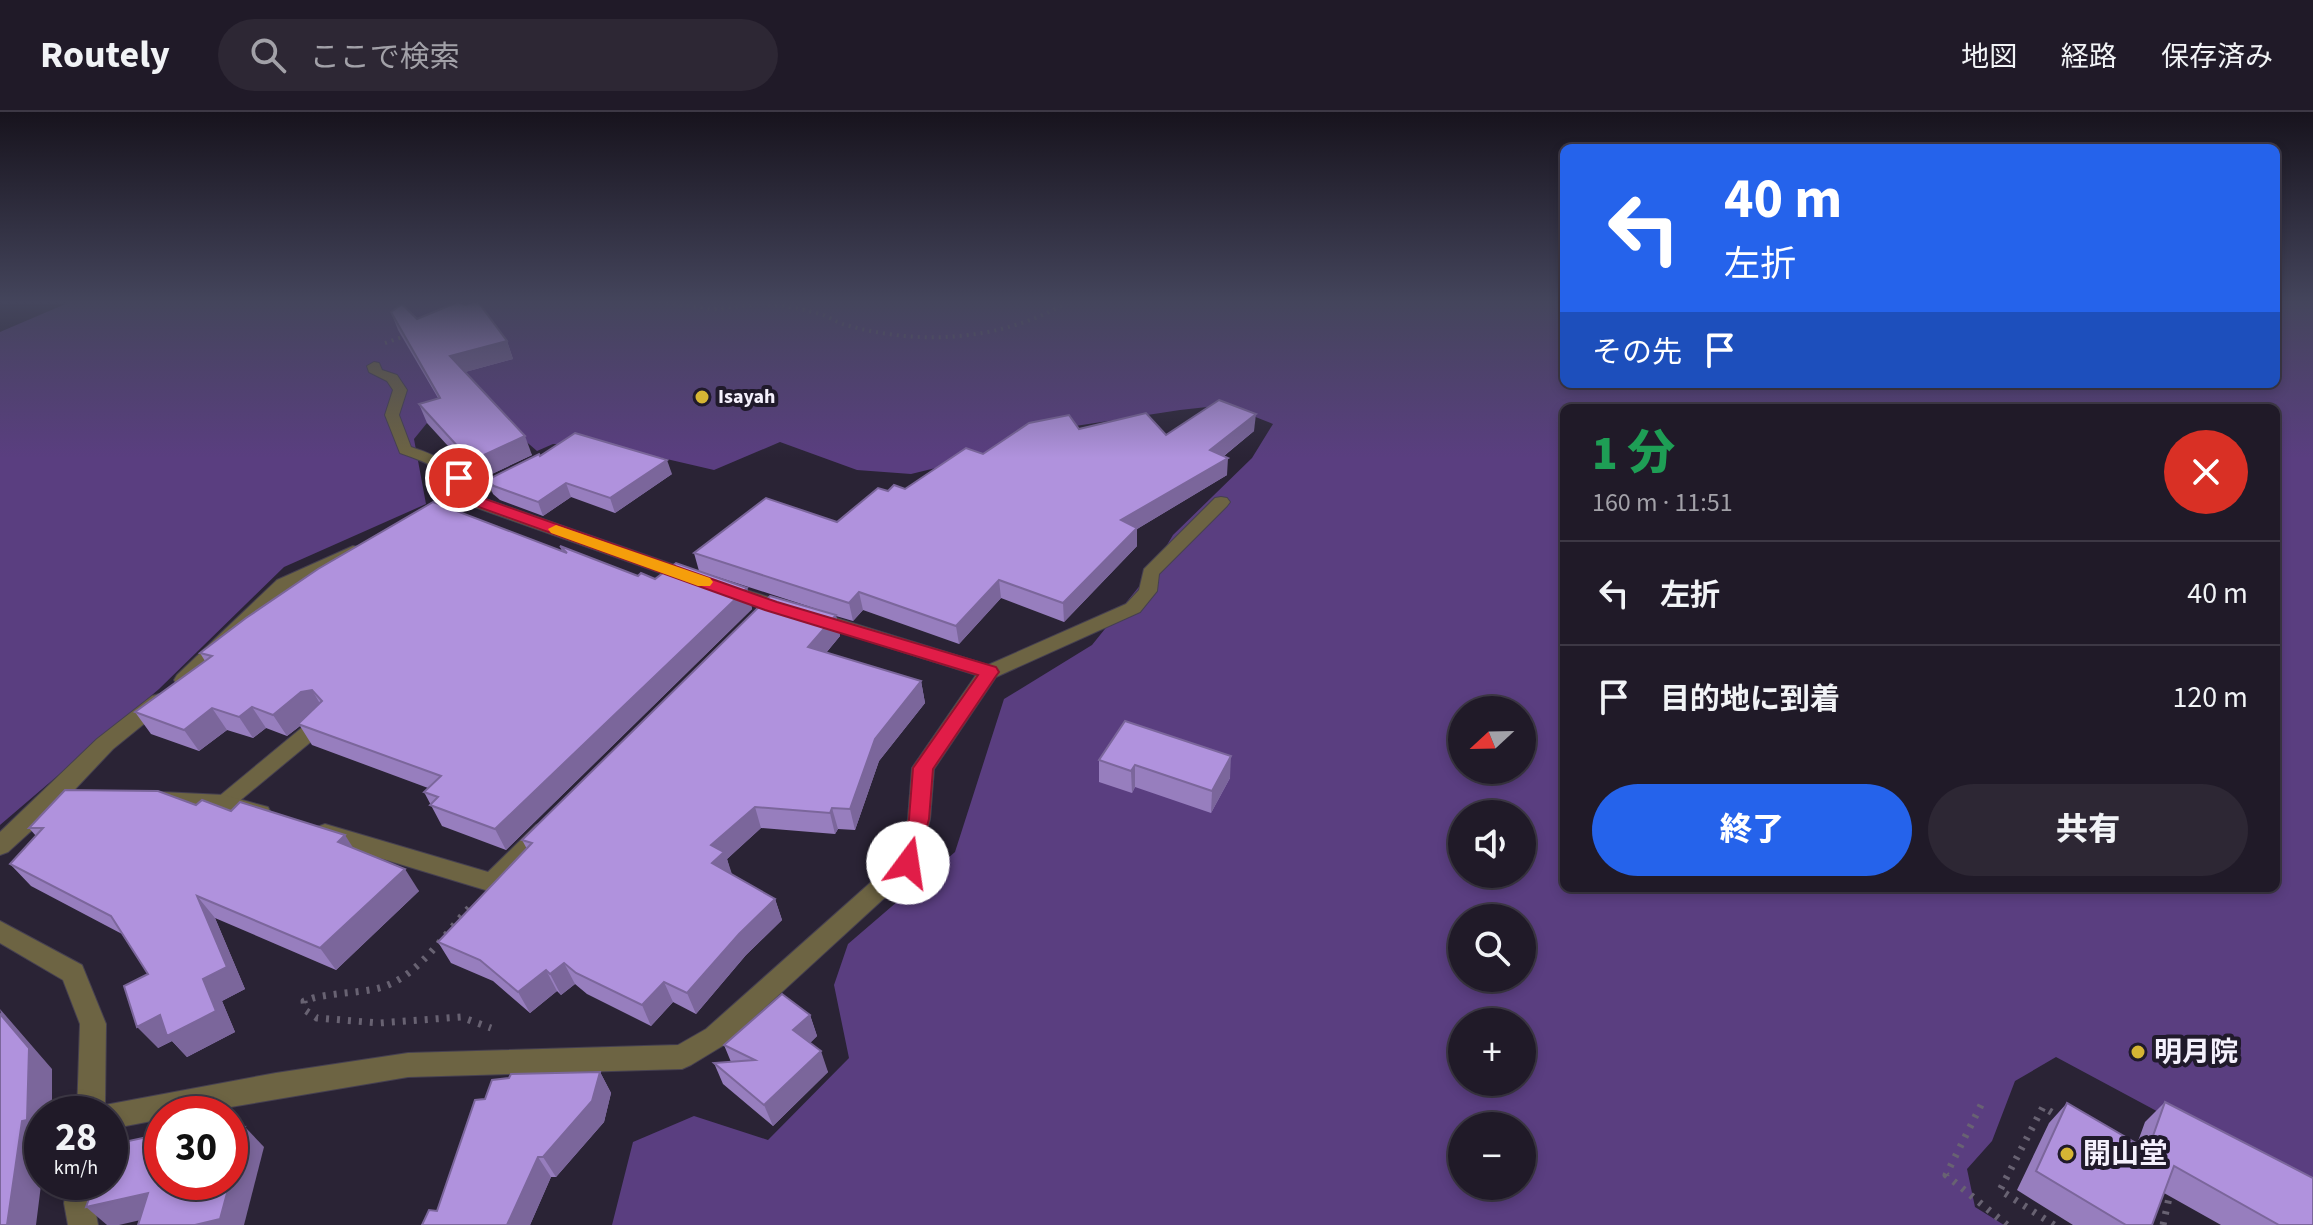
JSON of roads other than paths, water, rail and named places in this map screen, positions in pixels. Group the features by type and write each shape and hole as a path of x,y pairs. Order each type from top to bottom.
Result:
{"street":[{"path":"405,527 533,464"},
{"path":"467,498 766,611 989,672"},
{"path":"128,1113 276,1085 408,1065 682,1057 715,1037 908,863 919,819 923,768 989,672 1133,608 1148,591 1150,573 1221,502"},
{"path":"0,846 55,796 105,744 205,662 284,584 368,544"},
{"path":"55,796 86,798"},
{"path":"132,799 224,803 492,883 559,817"},
{"path":"0,931 73,973 93,1024 91,1096"},
{"path":"79,1200 83,1225"}],"lane":[{"path":"374,366 376,372 392,378 400,390 392,415 405,450 442,463 459,478 467,498"},
{"path":"224,803 323,721"}],"place":[{"name":"Isayah","path":"702,397"},
{"name":"明月院","path":"2138,1052"},
{"name":"開山堂","path":"2067,1154"}]}
